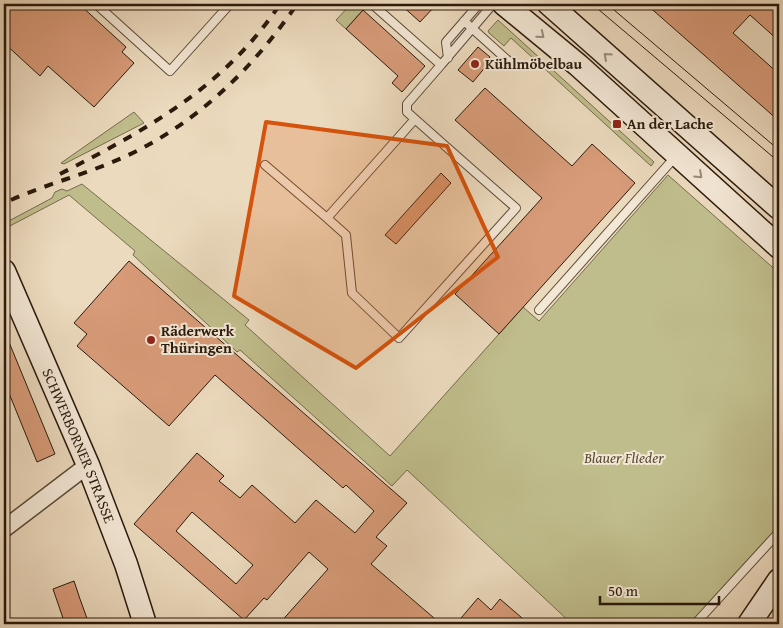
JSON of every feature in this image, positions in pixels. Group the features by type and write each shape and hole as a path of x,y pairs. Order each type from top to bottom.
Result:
{"main road":[{"path":"504,4 578,65 779,247"},
{"path":"549,4 779,208"},
{"name":"SCHWERBORNER STRASSE","path":"4,271 88,465 126,564 145,624"},
{"path":"749,624 779,580"},
{"path":"755,624 770,616 779,607"}],"street":[{"path":"6,521 88,465"}],"lane":[{"path":"96,4 170,71 230,4"},
{"path":"372,4 441,65"},
{"path":"448,58 446,42 479,4"},
{"path":"265,165 346,235 350,280 354,296 399,338 516,208 407,112 407,104 492,4"},
{"path":"464,21 514,66"},
{"path":"327,218 415,120"},
{"path":"539,310 677,154"},
{"path":"695,624 779,532"}],"highlighted area":[{"path":"266,122 447,146 498,257 356,368 234,296"}],"green space":[{"path":"351,4 356,4 363,10 346,29 336,20"},
{"path":"498,20 654,162 651,166 511,38 504,46 489,33 488,31"},
{"path":"134,112 144,123 64,164 61,163"},
{"name":"Blauer Flieder","path":"668,175 779,273 779,532 695,624 572,624 407,470 392,486 240,350 237,352 133,255 135,251 69,195 8,227 5,223 52,198 55,192 62,189 67,191 82,184 249,320 245,325 390,456 523,307 539,321"}],"building":[{"path":"4,4 79,4 126,47 122,52 134,63 94,107 48,66 40,76 4,43"},
{"path":"400,4 437,4 420,22"},
{"path":"646,4 771,4 779,11 779,41 750,15 733,33 779,74 779,121"},
{"path":"363,10 425,66 402,92 392,83 398,76 346,29"},
{"name":"Kühlmöbelbau","path":"478,47 490,57 485,63 487,65 473,82 458,70"},
{"path":"485,88 572,166 592,144 635,183 499,334 455,294 542,198 455,120"},
{"path":"441,173 451,183 396,244 385,235"},
{"path":"129,261 407,503 376,537 387,546 371,564 441,624 279,624 328,569 309,552 267,600 264,598 244,620 134,524 197,453 224,476 219,481 240,498 252,485 295,523 316,500 355,533 374,511 346,485 343,488 215,375 169,426 77,346 87,334 74,323","holes":["192,512 253,565 236,584 176,531"]},
{"path":"4,330 55,454 37,462 4,381"},
{"path":"74,581 89,624 65,624 53,589"},
{"path":"478,598 491,610 500,599 529,624 456,624"}],"tram line":[{"path":"592,4 779,162"},
{"path":"607,4 779,150"}],"railway":[{"path":"60,174 123,141 182,104 235,59 280,4"},
{"path":"11,200 122,158 149,145 174,129 198,112 241,73 280,28 297,4"}],"place":[{"name":"Kühlmöbelbau","path":"475,64"},
{"name":"An der Lache","path":"617,124"},
{"name":"Räderwerk Thüringen","path":"151,340"}]}
